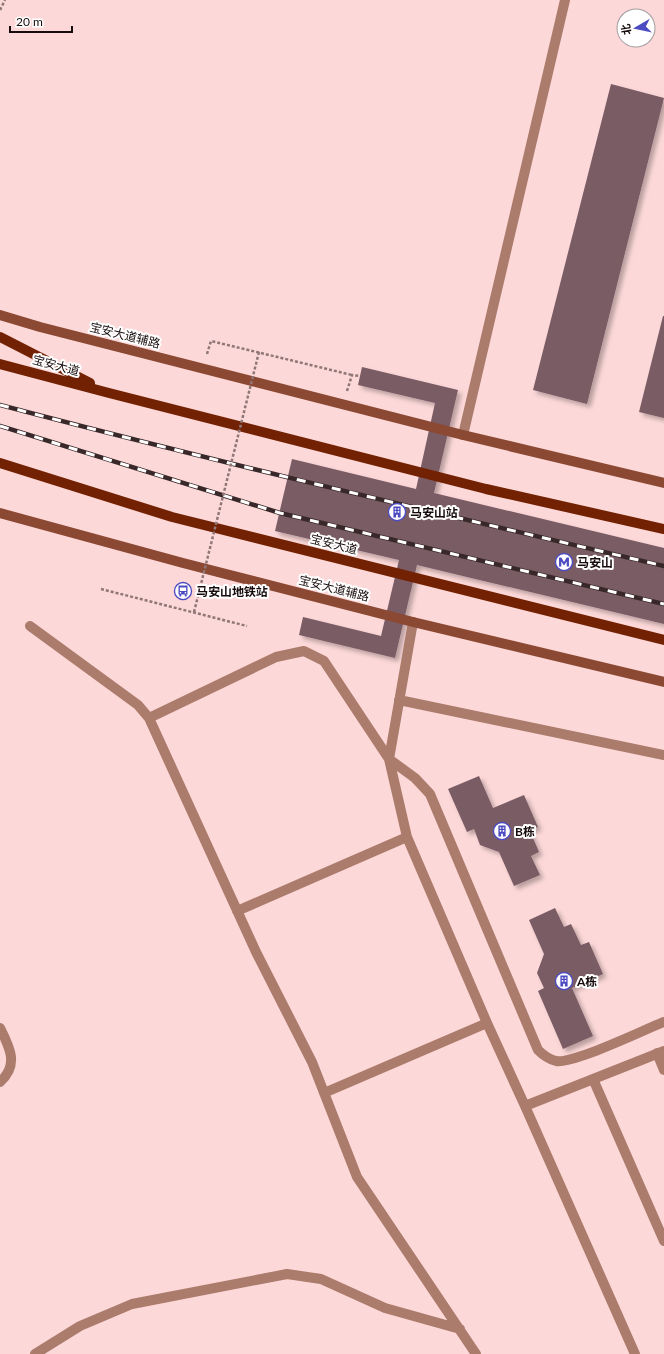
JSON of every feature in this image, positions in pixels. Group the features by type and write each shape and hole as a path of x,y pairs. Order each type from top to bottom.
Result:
{"main road":[{"name":"宝安大道辅路","path":"0,314 48,329 463,435 664,483"},
{"path":"0,337 109,393"},
{"name":"宝安大道","path":"0,364 486,489 664,529"},
{"name":"宝安大道","path":"0,463 172,516 664,640"},
{"name":"宝安大道辅路","path":"0,513 132,550 413,622 664,682"}],"street":[{"path":"463,435 565,0"},
{"path":"413,622 389,759 407,837 487,1023 635,1354"},
{"path":"30,626 138,705 149,718 256,952 312,1062 357,1177 476,1354"},
{"path":"149,718 276,657 304,651 324,661 389,759 415,778 430,794 538,1050 547,1058 557,1061 578,1058 664,1022"},
{"path":"399,700 664,755"},
{"path":"237,911 407,837"},
{"path":"324,1093 487,1023"},
{"path":"0,1028 12,1054 11,1067 5,1078 0,1082"},
{"path":"525,1106 660,1052 664,1070"},
{"path":"594,1079 664,1241"},
{"path":"36,1354 80,1326 132,1304 287,1274 321,1279 385,1308 460,1329"}],"path":[{"path":"0,10 5,0"},
{"path":"207,354 210,340 360,376"},
{"path":"194,612 259,352"},
{"path":"347,391 352,374"},
{"path":"101,589 247,626"}],"building":[{"path":"611,84 664,98 587,404 533,390"},
{"path":"664,316 664,418 639,412"},
{"name":"马安山站","path":"362,367 458,390 434,493 664,548 664,624 417,565 395,658 299,635 303,617 381,636 399,560 275,531 292,459 416,489 435,403 358,385"},
{"name":"B栋","path":"479,776 493,808 524,795 538,827 530,831 539,852 531,856 540,875 514,886 499,852 480,845 474,829 467,832 448,789"},
{"name":"A栋","path":"555,908 564,927 571,924 581,945 589,942 603,974 572,988 593,1036 563,1049 538,991 544,988 537,973 544,954 529,920"}],"railway":[{"path":"0,405 248,468 664,566"},
{"path":"0,426 280,513 664,604"}],"place":[{"name":"马安山站","path":"397,512"},
{"name":"马安山","path":"564,562"},
{"name":"马安山地铁站","path":"183,591"},
{"name":"B栋","path":"502,831"},
{"name":"A栋","path":"564,981"}]}
